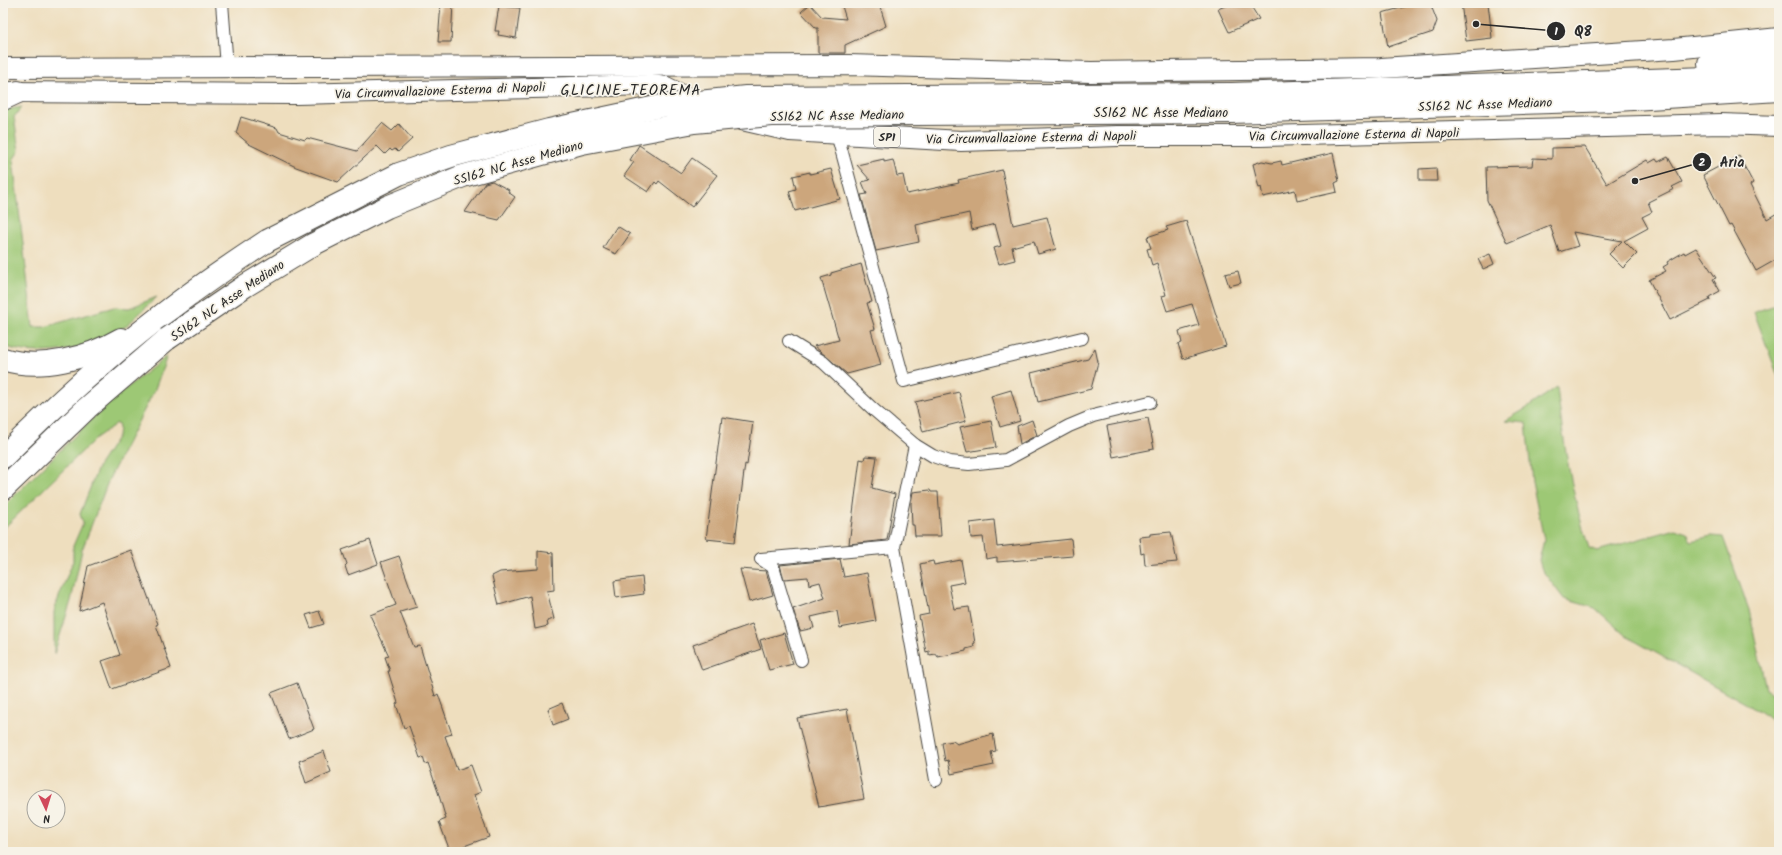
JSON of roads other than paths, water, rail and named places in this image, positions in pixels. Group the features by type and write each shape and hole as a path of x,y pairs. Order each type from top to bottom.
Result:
{"highway":[{"path":"1599,82 1711,62 1779,56"},
{"name":"SS162 NC Asse Mediano","path":"3,457 52,408 156,319 205,283 267,241 399,174 451,156 549,130 661,106 746,97 1231,103 1599,82 1708,78 1779,72"},
{"name":"SS162 NC Asse Mediano","path":"3,490 87,408 167,339 245,286 314,244 387,207 463,176 582,142 694,122 772,115 1231,103 1608,100 1779,90"},
{"path":"3,359 14,363 64,362 104,348 156,319"}],"main road":[{"name":"Via Circumvallazione Esterna di Napoli","path":"3,68 832,65 1091,72 1381,68 1674,49 1779,38"},
{"name":"Via Circumvallazione Esterna di Napoli","path":"8,94 296,94 650,85 666,86 714,111 748,122 790,131 961,141 1118,136 1261,136 1721,124 1779,126"}],"street":[{"path":"222,3 227,67"},
{"path":"837,134 904,381 1082,338"},
{"path":"789,341 823,362 874,410 915,445 933,456 950,462 969,464 993,463 1006,460 1069,426 1093,416 1150,402"},
{"path":"915,445 894,548 936,780"},
{"path":"801,660 773,567 761,559 894,548"}],"place":[{"name":"Q8","path":"1476,24"},
{"name":"Aria","path":"1635,181"}],"district":[{"name":"GLICINE-TEOREMA","path":"631,90"}]}
